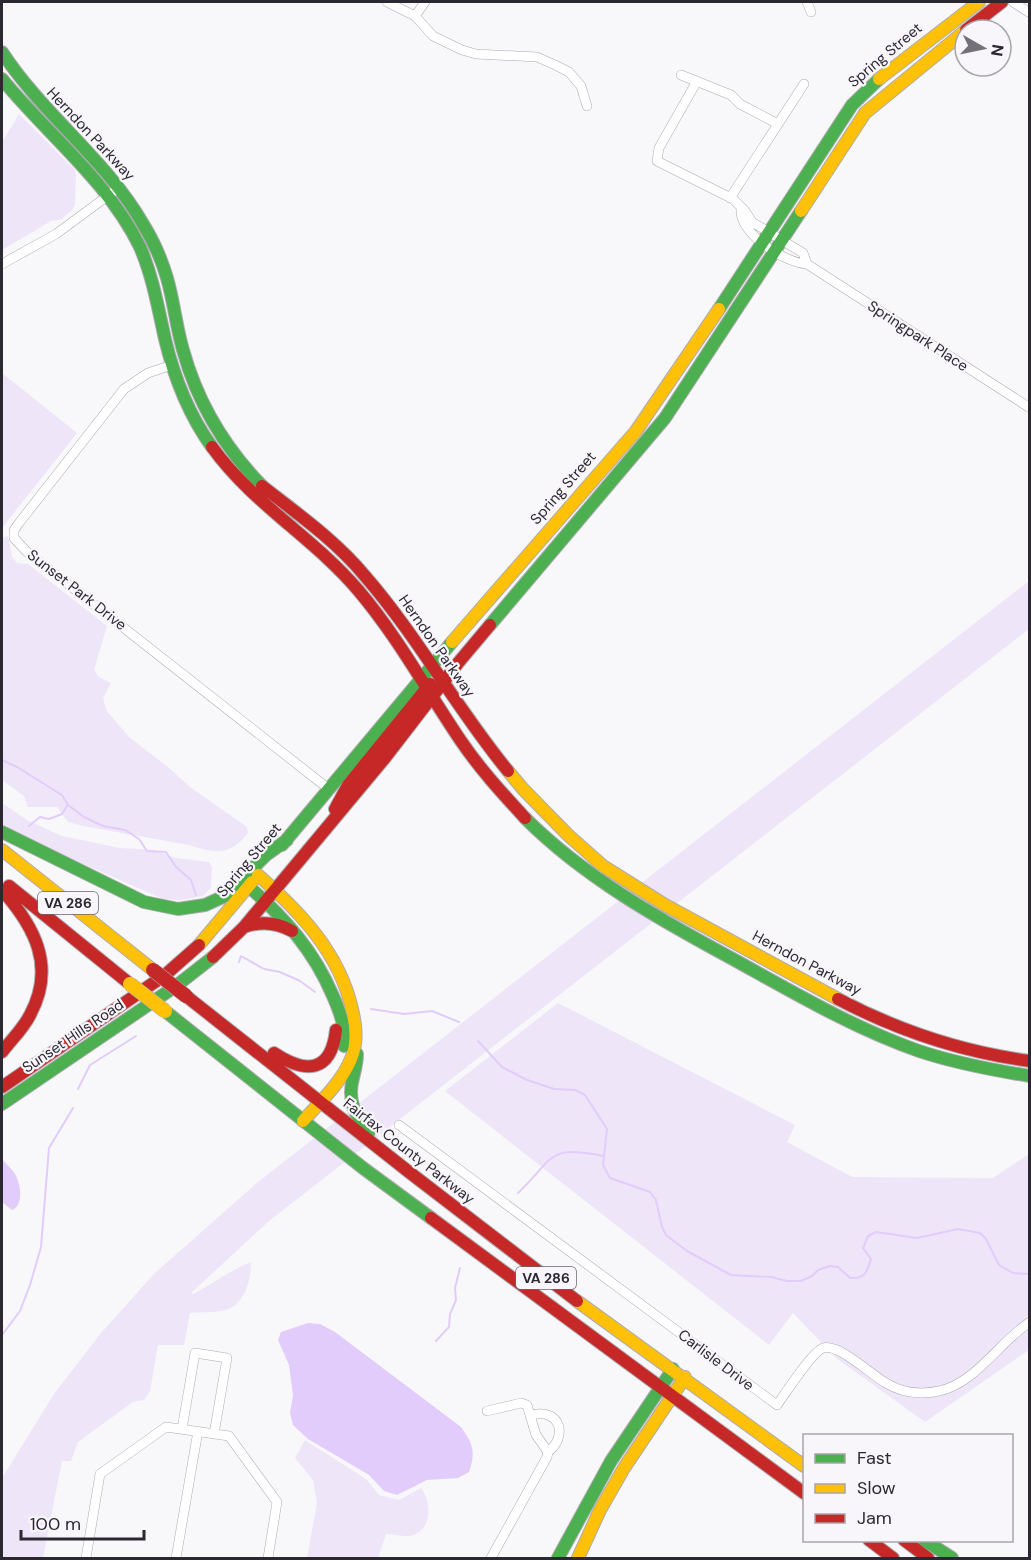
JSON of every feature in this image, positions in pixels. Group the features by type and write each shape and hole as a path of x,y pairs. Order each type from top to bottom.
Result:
{"main road":[{"name":"Spring Street","path":"151,985 197,946 330,790 426,689 636,431 666,389 843,118 860,96 882,76 979,2"},
{"name":"Spring Street","path":"982,18 1002,2"},
{"name":"Spring Street","path":"164,995 199,969 244,927 378,767 437,675 525,581 665,418 865,112 953,41"},
{"name":"Herndon Parkway","path":"2,52 24,84 92,153 114,191 147,264 156,291 172,365 194,418 225,466 266,509 313,545 346,576 374,609 483,771 516,808 575,862 626,898 719,952 846,1020 888,1040 942,1059 1029,1076"},
{"name":"Herndon Parkway","path":"2,79 29,112 78,160 114,191 144,225 171,290 181,341 202,401 223,438 245,468 261,484 331,541 364,574 392,608 487,745 523,789 583,849 623,879 684,916 887,1024 969,1051 1029,1061"},
{"path":"2,832 144,902 178,909 205,905 225,896 266,855 287,840"},
{"name":"Fairfax County Parkway","path":"2,850 395,1162 544,1276 673,1369 678,1387 803,1494"},
{"path":"258,875 312,927 334,959 349,996 356,1029 355,1044 350,1060 299,1118"},
{"name":"Fairfax County Parkway","path":"2,880 299,1118 465,1245 660,1387 678,1387 803,1464"},
{"path":"248,886 288,922 303,940 323,972 345,1032 343,1049 315,1098"},
{"path":"2,890 30,924 38,946 42,973 40,990 34,1007 26,1022 2,1052"},
{"path":"244,927 261,922 277,923 303,940"},
{"name":"Sunset Hills Road","path":"2,1087 151,985"},
{"name":"Sunset Hills Road","path":"2,1104 164,995"},
{"path":"222,1024 261,1044 290,1064 311,1067 324,1062 334,1048 335,1002"},
{"path":"355,1044 358,1059 350,1092 351,1106 356,1117 395,1162"},
{"path":"558,1558 604,1470 673,1369"},
{"path":"578,1558 610,1493 678,1387 803,1477"},
{"path":"856,1542 875,1558"},
{"path":"872,1542 893,1558"},
{"path":"907,1542 928,1558"},
{"path":"927,1542 951,1558"}],"street":[{"path":"387,2 415,16 433,36 462,50 476,54 537,57 569,72 581,86 587,106"},
{"path":"415,16 425,2"},
{"path":"807,2 811,12"},
{"path":"1013,2 1029,13"},
{"path":"681,75 731,95 740,104 778,124"},
{"name":"Springpark Place","path":"697,81 659,148 657,161 730,198 765,238 778,246 795,263 807,264 1029,408"},
{"path":"730,198 804,84"},
{"path":"2,264 56,234 114,191"},
{"name":"Sunset Park Drive","path":"172,365 148,373 124,389 19,523 14,530 14,538 27,551 330,790"},
{"name":"Carlisle Drive","path":"399,1125 777,1406 813,1356 821,1349 831,1348 842,1352 886,1384 912,1393 933,1392 952,1387 965,1379 1029,1322"},
{"path":"182,1429 195,1353 227,1358 214,1434"},
{"path":"487,1411 521,1403 527,1406 536,1435 548,1452"},
{"path":"491,1558 548,1452 554,1447 559,1434 555,1419 550,1415 544,1413 531,1415"},
{"path":"86,1558 100,1474 166,1427 229,1436 277,1503 268,1558"},
{"path":"176,1558 198,1431"}],"shaded area":[{"path":"19,114 75,170 75,205 62,219 51,221 2,250 2,142"},
{"path":"2,373 77,433 2,528"},
{"path":"8,536 12,557 17,563 28,564 107,626 94,670 99,677 111,683 103,698 106,710 129,737 190,787 247,827 248,833 241,841 228,849 214,851 83,826 68,822 57,807 28,807 24,796 2,780 2,538"},
{"path":"1029,581 1029,629 269,1221 191,1293 193,1294 251,1262 246,1291 237,1303 221,1311 190,1313 184,1345 158,1345 150,1391 144,1400 133,1402 78,1442 71,1461 62,1461 43,1558 2,1558 2,1478 54,1394 101,1333 155,1273 258,1182"},
{"path":"2,803 27,820 62,836 120,848 154,850 175,858 209,862 212,867 211,888 203,896 181,900 163,899 72,859 2,824"},
{"path":"558,1003 795,1125 787,1142 852,1177 993,1178 1029,1154 1029,1350 925,1422 836,1358 793,1313 769,1345 445,1091"},
{"path":"2,1159 15,1174 20,1188 20,1199 12,1210 2,1202"},
{"path":"308,1323 320,1324 335,1332 461,1427 473,1453 469,1472 458,1478 427,1480 397,1495 384,1491 369,1475 308,1439 293,1425 290,1413 293,1395 289,1365 278,1340 281,1332"},
{"path":"305,1440 366,1479 379,1495 399,1500 421,1488 428,1508 423,1528 410,1536 386,1534 378,1558 307,1558 317,1503 313,1480 295,1458"}],"waterway":[{"path":"2,760 62,795 68,805 84,817 103,826 125,830 139,839 147,851 166,852 176,867 191,880 196,895"},
{"path":"29,826 40,817 49,819 62,814 67,806"},
{"path":"239,962 241,956 264,969 280,972 300,981 315,992"},
{"path":"371,1009 404,1014 432,1011 459,1022"},
{"path":"78,1089 90,1065 136,1036"},
{"path":"478,1041 502,1067 527,1080 554,1089 575,1090 585,1095 607,1129 603,1165 610,1178 650,1192 656,1200 666,1235 687,1251 731,1275 801,1281 818,1270 830,1266 838,1267 850,1278 859,1277 867,1271 871,1259 863,1248 868,1236 876,1232 917,1238 958,1229 980,1233 986,1239 999,1265 1013,1273 1030,1274"},
{"path":"2,1335 20,1311 30,1285 41,1247 49,1148 73,1108"},
{"path":"518,1193 546,1163 561,1153 603,1156"},
{"path":"436,1341 449,1327 450,1314 456,1300 455,1288 460,1268"}],"traffic: fast":[{"path":"2,52 36,96 111,179 143,224 165,271 183,350 204,405 224,440 262,486"},
{"path":"2,79 76,159 127,223 140,247 148,270 178,381 189,409 212,447"},
{"path":"719,309 852,105 879,79"},
{"path":"490,625 665,418 801,211"},
{"path":"282,845 452,642"},
{"path":"525,818 572,859 623,896 824,1009 870,1032 919,1051 974,1066 1030,1076"},
{"path":"2,832 144,902 178,909 205,905 225,896 266,855 287,840"},
{"path":"248,886 286,923 317,964 340,1014 344,1046"},
{"path":"2,1104 176,986 213,957"},
{"path":"165,1011 363,1168 431,1218"},
{"path":"357,1054 351,1086 352,1101 356,1114 369,1132"},
{"path":"558,1558 611,1461 673,1369"},
{"path":"927,1542 952,1558"}],"traffic: slow":[{"path":"879,79 979,2"},
{"path":"801,211 865,113 953,41"},
{"path":"452,642 636,431 719,309"},
{"path":"508,771 568,835 603,866 665,905 838,999"},
{"path":"2,850 153,970"},
{"path":"258,875 303,919 328,951 346,988 353,1015 355,1040 347,1068 303,1121"},
{"path":"199,945 252,882"},
{"path":"130,984 165,1011"},
{"path":"577,1301 803,1465"},
{"path":"578,1558 600,1510 624,1468 685,1377"}],"traffic: jam":[{"path":"981,18 1002,2"},
{"path":"212,447 246,486 341,571 358,590 399,645 468,751 491,781 525,818"},
{"path":"262,486 354,563 403,623 508,771"},
{"path":"213,957 244,927 384,759 490,625"},
{"path":"335,809 348,785 430,684"},
{"path":"9,886 130,984"},
{"path":"2,890 24,918 32,933 41,964 38,997 30,1015 2,1052"},
{"path":"244,927 268,923 292,931"},
{"path":"2,1087 165,975 199,945"},
{"path":"153,970 186,996"},
{"path":"186,996 577,1301"},
{"path":"838,999 884,1021 931,1039 980,1052 1030,1061"},
{"path":"274,1053 296,1064 315,1066 329,1055 336,1030"},
{"path":"431,1218 803,1492"},
{"path":"872,1542 893,1558"},
{"path":"907,1542 928,1558"}]}
